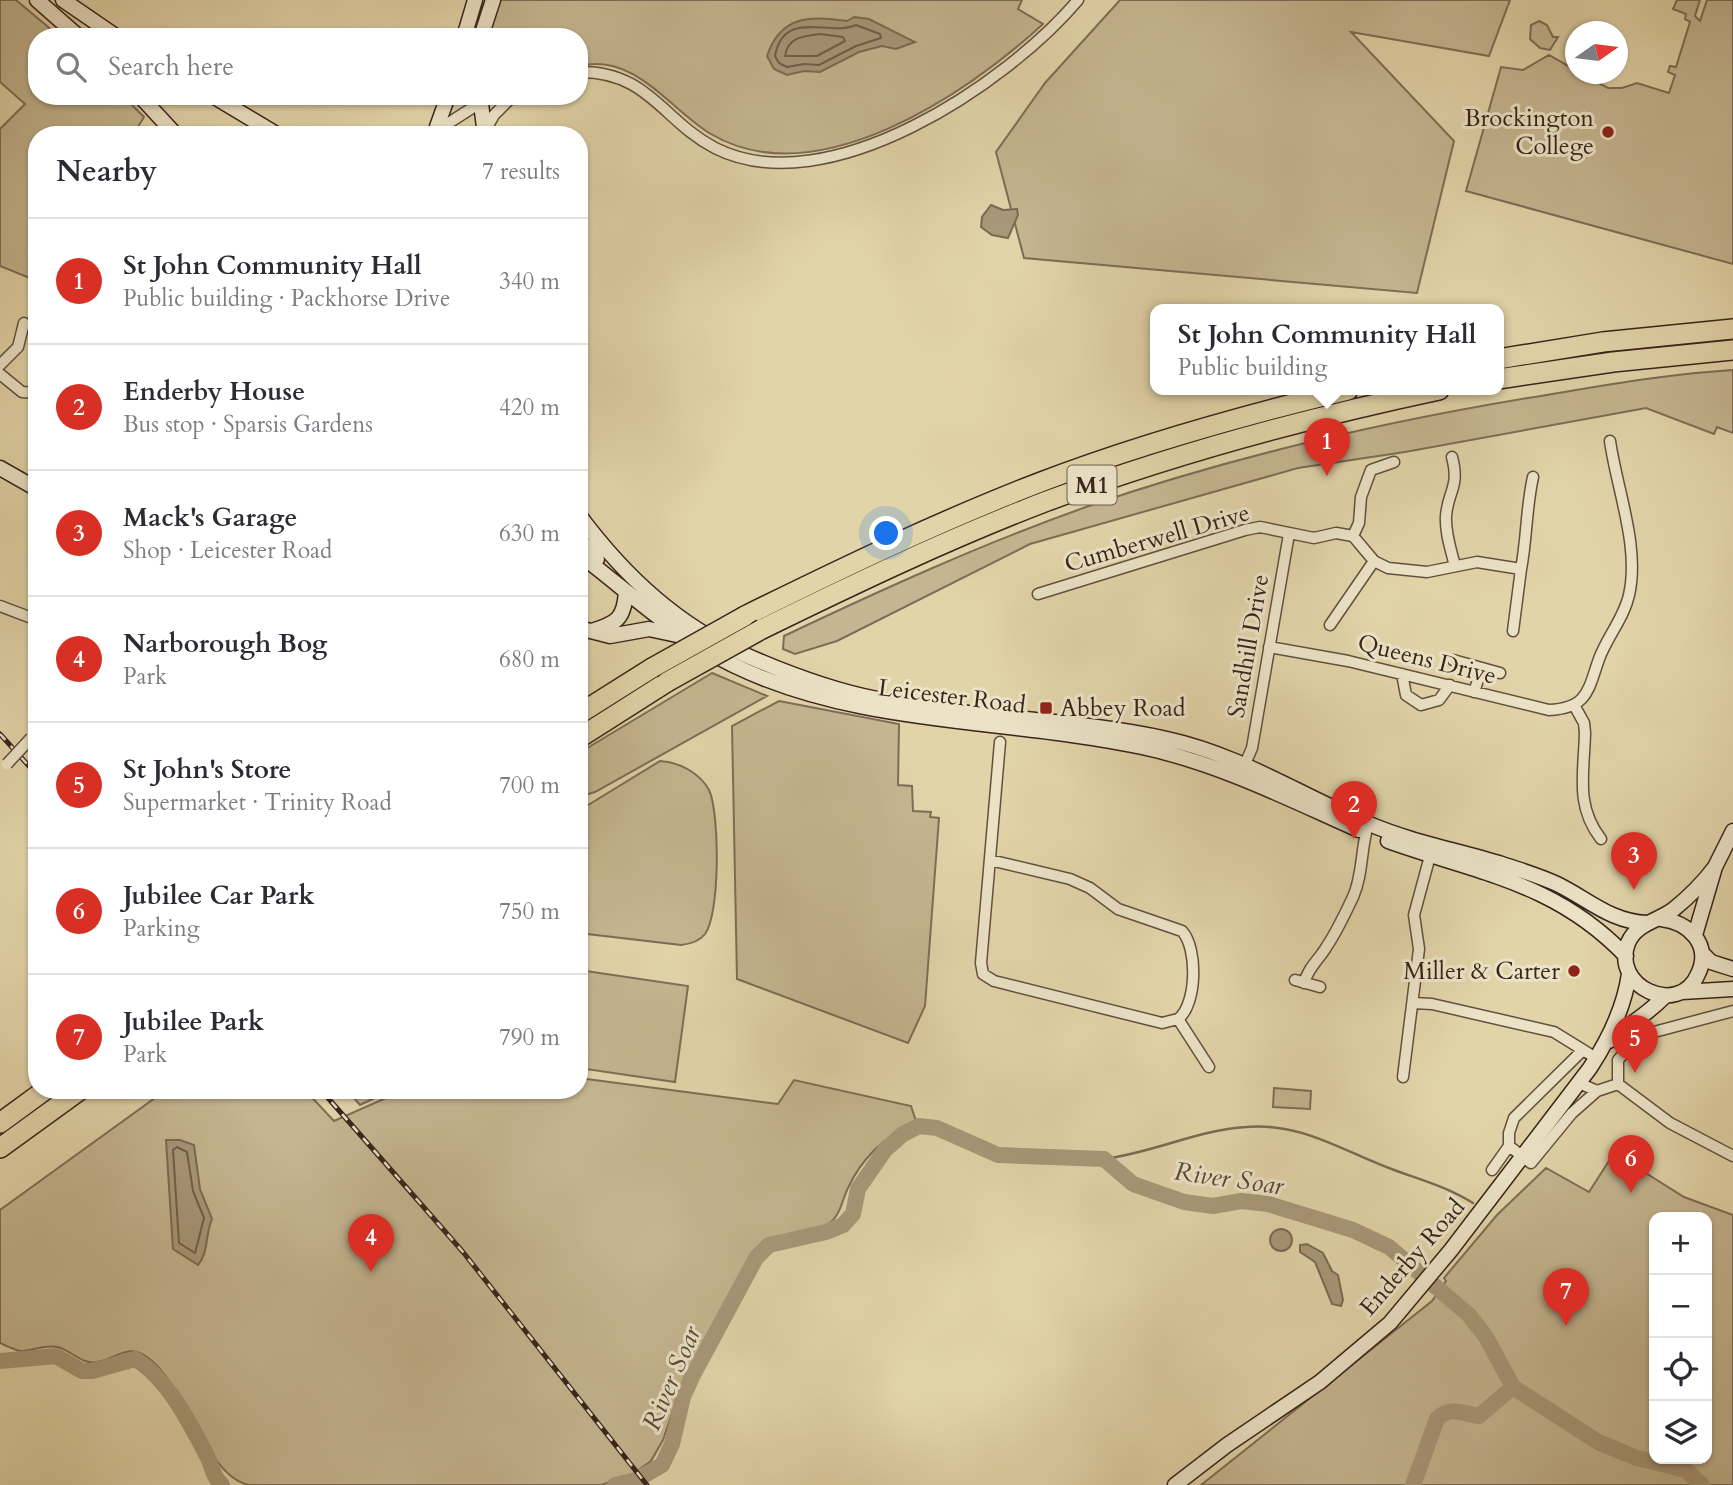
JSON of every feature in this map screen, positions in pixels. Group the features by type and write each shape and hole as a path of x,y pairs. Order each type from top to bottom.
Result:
{"highway":[{"path":"1504,358 1603,342 1733,329"},
{"path":"1504,378 1613,362 1733,350"},
{"name":"M1","path":"588,708 652,668 745,616 895,544 1044,481 1178,436 1330,395"},
{"name":"M1","path":"588,732 667,682 762,629 954,539 1059,497 1244,438 1419,395"},
{"path":"0,1123 33,1099"},
{"path":"0,1148 68,1099"}],"main road":[{"path":"37,0 69,28"},
{"path":"63,0 104,28"},
{"path":"467,28 475,0"},
{"path":"484,28 493,0"},
{"path":"148,105 168,126"},
{"path":"228,105 263,126"},
{"path":"438,126 446,105"},
{"path":"483,105 485,126"},
{"path":"0,468 28,484"},
{"name":"Leicester Road","path":"588,526 621,567 682,618 728,646 783,671 876,699 1114,729 1179,742 1245,764 1368,824 1557,884 1610,915 1629,922 1654,921"},
{"path":"588,549 624,589 625,610 607,627 588,630"},
{"path":"588,561 679,636"},
{"path":"588,631 610,636 649,629 679,636"},
{"name":"Leicester Road","path":"679,636 772,681 871,710 1061,733 1145,747 1230,773 1366,833 1430,856 1496,874 1545,894 1600,929 1626,956"},
{"path":"1695,935 1716,867 1733,831"},
{"path":"1716,867 1689,897 1654,921 1629,943 1626,956 1629,974 1638,986 1650,993 1665,996 1682,992 1733,989"},
{"path":"1654,921 1675,920 1695,935 1702,953 1711,962 1733,969"},
{"path":"1682,992 1699,973 1702,953"},
{"name":"Enderby Road","path":"1603,1049 1626,993 1629,974"},
{"name":"Enderby Road","path":"1175,1485 1227,1445 1320,1382 1390,1323 1451,1250 1603,1049 1665,996"}],"street":[{"path":"588,73 617,76 630,82 657,100 711,146 731,156 770,164 795,165 848,152 900,132 968,95 1026,51 1078,0"},
{"path":"445,126 473,105"},
{"path":"489,126 504,105"},
{"path":"0,365 18,348 24,323"},
{"path":"0,374 22,392 28,392"},
{"path":"1601,839 1583,809 1585,733 1584,723 1574,705 1589,691 1600,656 1628,598 1632,580 1631,552 1609,441"},
{"path":"1452,457 1456,486 1443,506 1455,566"},
{"path":"1394,462 1371,470 1361,496 1359,523 1353,536 1374,561 1388,568 1427,572 1477,562 1521,569"},
{"path":"1519,626 1521,569 1535,495 1533,477"},
{"name":"Cumberwell Drive","path":"1038,594 1260,527 1314,538 1336,533 1353,536"},
{"name":"Sandhill Drive","path":"1245,764 1252,747 1289,534"},
{"path":"1330,625 1374,561"},
{"path":"0,606 28,617"},
{"name":"Queens Drive","path":"1269,647 1348,660 1549,710 1568,709 1574,705"},
{"path":"1453,660 1500,673"},
{"path":"1474,692 1482,668"},
{"path":"1402,674 1406,695 1421,705 1439,700 1450,685"},
{"path":"7,764 28,741"},
{"path":"990,860 1070,879 1090,888 1118,909 1182,931 1193,953 1190,999 1186,1011 1178,1019 1162,1023 988,978 981,962 1000,742"},
{"path":"1320,987 1300,982 1326,948 1354,895 1360,879 1360,860 1366,833"},
{"path":"1403,1077 1419,949 1414,915 1430,856"},
{"path":"1413,1003 1432,1004 1554,1032 1583,1050 1603,1049 1618,1059"},
{"path":"1618,1084 1618,1059 1633,1040 1733,1011"},
{"path":"1178,1019 1209,1067"},
{"path":"1492,1170 1509,1146 1509,1133 1514,1118 1583,1050"},
{"path":"1579,1083 1597,1091"},
{"path":"1509,1146 1531,1163 1572,1113 1597,1091 1618,1084"},
{"path":"1618,1084 1670,1123 1733,1156"}],"shaded area":[{"path":"0,0 16,0 49,28 28,28 28,105 132,105 144,117 138,126 28,126 28,277 0,266 0,129 25,104 0,82"},
{"path":"496,0 1022,0 1018,9 1043,24 973,80 888,129 842,145 796,153 752,150 711,134 635,75 618,68 599,64 588,65 588,28 489,28"},
{"path":"1120,0 1510,0 1489,56 1351,32 1454,141 1417,293 1024,258 996,152 1045,83"},
{"name":"Brockington College","path":"1677,0 1700,0 1695,16 1700,21 1707,0 1733,0 1733,264 1466,191 1501,67 1523,70 1549,55 1565,64 1565,84 1601,84 1608,88 1622,88 1637,83 1669,93 1675,75 1668,72 1670,66 1676,67 1690,22 1685,19 1686,14 1673,9"},
{"path":"1539,21 1547,25 1553,37 1558,37 1550,50 1540,48 1530,39 1531,25"},
{"path":"1733,370 1733,433 1717,427 1714,434 1646,408 1405,452 1298,468 1030,544 837,641 795,654 783,649 784,636 933,568 1086,507 1195,472 1360,430 1472,408 1630,381"},
{"path":"712,673 767,696 588,794 588,748"},
{"path":"779,701 899,724 898,785 912,786 913,811 931,812 930,817 939,818 925,1006 908,1043 737,979 732,726"},
{"path":"660,761 681,766 705,784 713,802 717,864 714,907 710,923 700,939 681,945 588,934 588,805"},
{"path":"588,971 688,986 675,1082 588,1069"},
{"path":"588,1079 778,1104 794,1080 911,1106 916,1121 895,1133 868,1157 854,1177 838,1213 827,1225 810,1232 774,1239 756,1248 684,1378 663,1440 651,1461 630,1476 601,1485 249,1485 234,1478 220,1465 174,1388 161,1370 140,1353 127,1352 92,1362 82,1360 58,1347 20,1351 0,1343 0,1210 154,1099 313,1099 334,1121 384,1099 588,1099"},
{"path":"1274,1088 1311,1091 1310,1109 1273,1107"},
{"path":"355,1099 373,1099 360,1105"},
{"path":"1614,1153 1684,1197 1733,1215 1733,1485 1201,1485 1432,1301 1446,1281 1444,1278 1497,1215 1546,1168 1589,1192"}],"water":[{"path":"854,17 869,19 915,42 896,49 882,46 859,52 820,72 804,71 787,75 774,69 767,56 780,33 788,26 809,19 847,21"},
{"path":"991,205 1003,210 1017,209 1018,215 1008,238 992,235 981,227 982,217"},
{"path":"166,1140 180,1140 194,1145 200,1189 212,1219 204,1254 198,1265 173,1249"},
{"path":"1281,1229 1291,1236 1292,1240 1285,1250 1281,1251 1271,1244 1270,1240 1277,1230"},
{"path":"1307,1244 1323,1253 1332,1271 1338,1275 1343,1300 1341,1306 1332,1304 1315,1262 1300,1252 1300,1245"}],"waterway":[{"name":"River Soar","path":"615,1485 636,1480 662,1465 672,1444 683,1397 756,1258 769,1245 826,1232 843,1225 853,1214 858,1189 885,1150 903,1134 919,1126 937,1128 998,1155 1104,1159 1133,1184 1184,1202 1213,1206 1241,1201 1268,1204 1353,1230 1389,1247 1469,1315 1486,1337 1513,1387 1598,1442 1637,1458 1686,1470 1702,1485"},
{"path":"1104,1159 1228,1129 1286,1129 1322,1140 1444,1188 1473,1203"},
{"name":"River Soar","path":"0,1361 56,1356 82,1371 92,1371 135,1359 158,1378 177,1403 222,1485"},
{"path":"1413,1485 1437,1419 1452,1411 1479,1416 1513,1387"}],"railway":[{"path":"0,734 28,765"},
{"path":"329,1099 463,1252 647,1485"}],"place":[{"name":"Brockington College","path":"1608,132"},
{"name":"St John Community Hall","path":"1327,476"},
{"name":"Abbey Road","path":"1046,708"},
{"name":"Enderby House","path":"1354,839"},
{"name":"Mack's Garage","path":"1634,890"},
{"name":"Miller & Carter","path":"1574,971"},
{"name":"St John's Store","path":"1635,1073"},
{"name":"Jubilee Car Park","path":"1631,1193"},
{"name":"Narborough Bog","path":"371,1272"},
{"name":"Jubilee Park","path":"1566,1326"}]}
